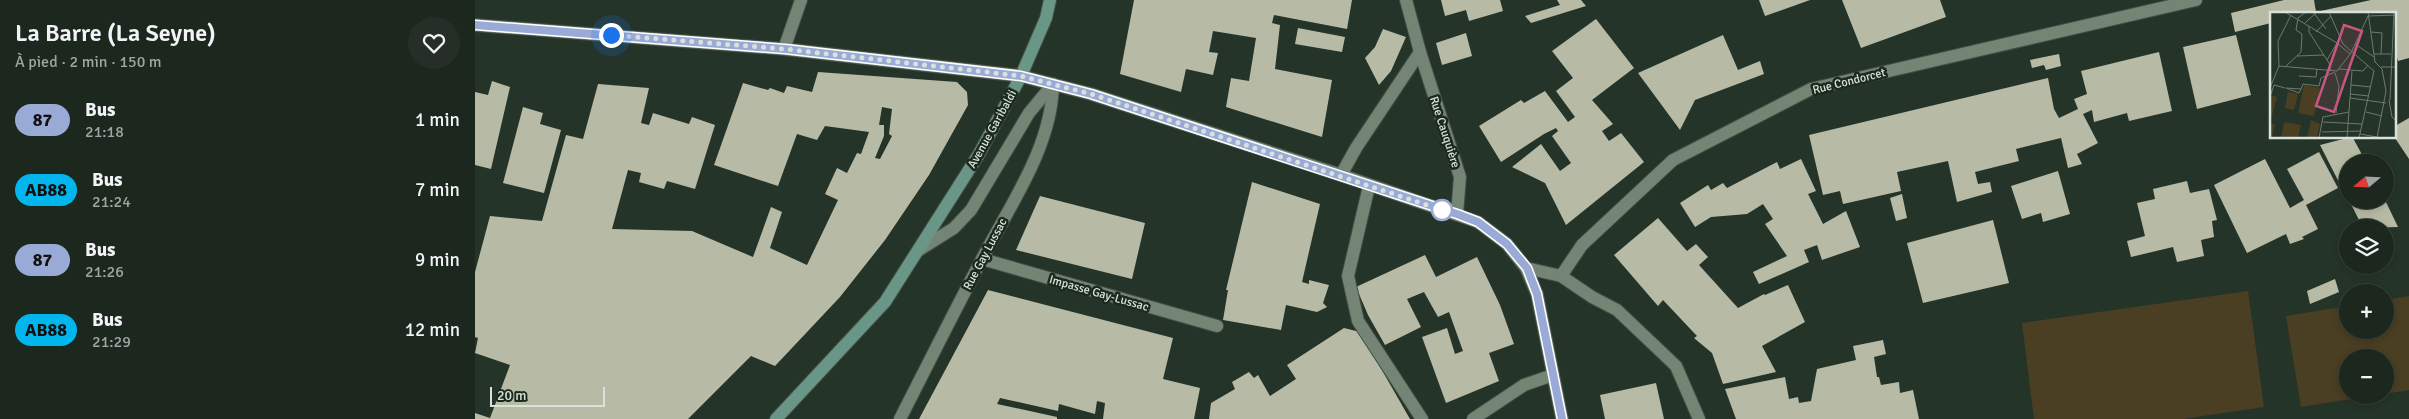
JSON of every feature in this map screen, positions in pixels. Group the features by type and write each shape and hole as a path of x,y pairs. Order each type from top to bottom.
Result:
{"main road":[{"name":"Avenue Garibaldi","path":"776,419 885,302 979,154 1021,76 1046,18 1050,0"}],"street":[{"path":"785,49 801,0"},
{"name":"Rue Cauquière","path":"1406,0 1420,52 1460,177 1457,214"},
{"name":"Rue Condorcet","path":"1561,276 1582,244 1673,160 1811,89 2196,0"},
{"path":"475,25 785,49 1021,76 1053,84 1341,175 1369,186 1457,214 1478,222 1507,244 1527,268 1537,294 1562,419"},
{"path":"1341,175 1356,148 1420,52"},
{"name":"Avenue Garibaldi","path":"919,250 954,228 971,210 1029,113 1053,84"},
{"name":"Rue Gay Lussac","path":"900,419 982,259 1035,162 1053,99 1053,84"},
{"path":"1369,186 1348,276 1359,320 1422,419"},
{"name":"Impasse Gay-Lussac","path":"982,259 1217,326"},
{"path":"1527,268 1561,276 1592,297 1617,310 1676,366 1699,419"},
{"path":"1473,419 1524,385 1553,375"}],"shaded area":[{"path":"2248,291 2264,407 2183,419 2034,419 2022,323"},
{"path":"2409,296 2409,390 2394,392 2394,349 2339,349 2339,401 2301,407 2286,316 2339,307 2339,339 2394,339 2394,298"}],"building":[{"path":"1134,0 1352,0 1347,29 1274,15 1272,23 1280,25 1275,69 1332,80 1322,137 1226,107 1231,78 1249,81 1256,38 1213,31 1209,52 1218,53 1213,75 1186,69 1181,92 1120,74"},
{"path":"1441,0 1500,0 1503,11 1469,21 1466,10 1445,16"},
{"path":"1557,0 1581,0 1586,6 1531,23 1525,16 1560,5"},
{"path":"1759,0 1810,0 1765,16"},
{"path":"1842,0 1940,0 1946,17 1861,48"},
{"path":"2284,0 2314,0 2316,12 2270,12 2270,23 2235,32 2231,13"},
{"path":"2371,0 2409,0 2409,58 2398,61 2397,12 2316,12"},
{"path":"1596,19 1634,68 1592,100 1613,124 1602,131 1609,141 1621,133 1644,162 1566,225 1545,183 1512,167 1541,144 1560,171 1571,163 1552,136 1558,131 1556,128 1501,162 1479,126 1521,100 1524,103 1545,91 1568,122 1575,117 1556,91 1573,78 1552,51"},
{"path":"1298,28 1345,37 1342,52 1295,44"},
{"path":"1383,29 1406,37 1391,71 1379,85 1365,58 1375,47"},
{"path":"1466,33 1472,56 1442,65 1436,43"},
{"path":"1723,35 1738,70 1760,61 1764,74 1695,100 1680,130 1638,73"},
{"path":"2236,35 2251,95 2197,109 2183,47"},
{"path":"2159,52 2172,111 2129,121 2127,113 2094,122 2092,110 2083,114 2098,143 2077,154 2082,164 2068,168 2061,138 2016,149 2019,161 1975,172 1978,184 1990,182 1992,192 1957,202 1948,161 1897,172 1901,191 1843,204 1840,191 1823,195 1809,135 2048,78 2054,109 2059,118 2078,109 2074,99 2087,94 2081,71"},
{"path":"2059,54 2061,66 2046,70 2044,65 2032,68 2030,60"},
{"path":"818,72 957,82 967,92 968,105 929,175 885,240 840,297 775,366 751,356 688,419 475,419 475,413 490,418 510,365 475,353 478,338 475,337 475,272 490,216 542,221 566,135 583,139 598,84 649,88 641,123 649,125 653,113 689,124 692,117 715,125 695,189 667,181 664,189 639,182 641,173 628,170 612,229 692,231 753,257 771,207 782,212 770,248 807,265 838,200 825,194 837,168 847,173 857,153 861,154 869,132 825,126 817,140 797,134 778,186 714,165 743,83 768,90 770,88 784,93 787,86 812,92","holes":["882,107 892,109 889,134 892,136 880,159 875,158 884,136 884,125 879,125"]},
{"path":"492,81 510,87 491,169 475,165 475,92 488,95"},
{"path":"523,107 543,113 540,124 561,130 544,193 503,183"},
{"path":"2409,118 2409,159 2396,139 2397,125"},
{"path":"2343,139 2354,139 2362,154 2339,154 2339,182 2320,145"},
{"path":"2319,152 2338,188 2306,205 2318,229 2302,237 2304,239 2290,244 2286,234 2247,253 2214,185 2265,159 2290,208 2304,200 2287,169"},
{"path":"1801,159 1816,191 1808,194 1823,224 1846,211 1860,247 1822,260 1817,245 1804,250 1809,262 1759,284 1753,272 1787,256 1765,224 1773,219 1763,204 1747,214 1711,217 1695,227 1680,203 1708,185 1711,190 1723,183 1727,188 1777,162 1780,169"},
{"path":"2058,171 2070,214 2043,222 2041,213 2022,219 2011,186"},
{"path":"2187,181 2190,193 2209,189 2217,220 2212,221 2214,237 2201,240 2204,256 2177,262 2173,247 2131,257 2127,241 2145,236 2137,203 2155,199 2153,189"},
{"path":"1252,182 1320,204 1302,282 1309,284 1309,280 1329,285 1323,303 1327,307 1317,312 1286,305 1281,330 1223,320 1228,290 1226,290"},
{"path":"1902,194 1907,218 1896,221 1890,198"},
{"path":"1040,196 1145,223 1132,279 1016,250"},
{"path":"2354,209 2389,209 2398,227 2394,227 2394,219 2358,219"},
{"path":"1658,218 1687,251 1696,244 1708,257 1699,265 1738,308 1764,294 1788,285 1805,322 1762,346 1776,372 1723,384 1712,353 1694,338 1697,336 1663,300 1658,306 1614,255"},
{"path":"1993,220 2009,283 1923,303 1907,243"},
{"path":"1425,255 1436,277 1477,257 1500,305 1514,344 1489,353 1499,381 1446,403 1422,337 1447,328 1455,354 1463,351 1449,312 1438,317 1424,292 1407,299 1421,327 1385,345 1368,315 1356,287"},
{"path":"2335,279 2339,292 2310,304 2307,291"},
{"path":"988,290 1173,338 1163,379 1200,388 1194,419 1103,419 1105,403 1097,401 1095,414 1059,404 1058,411 1000,398 997,404 1057,417 1057,419 919,419"},
{"path":"1344,328 1360,332 1410,419 1209,419 1211,403 1235,389 1232,382 1249,372 1254,378 1258,375 1270,396 1296,379 1287,365"},
{"path":"1883,340 1886,354 1874,357 1877,377 1879,377 1881,385 1899,382 1900,393 1913,390 1919,419 1736,419 1725,389 1785,377 1789,399 1798,397 1799,403 1811,401 1817,369 1856,360 1853,346"},
{"path":"1656,383 1664,419 1605,419 1600,395"}],"bus line":[{"name":"87","path":"475,25 785,49 1021,76 1091,94 1457,214 1478,222 1507,244 1527,268 1537,294 1562,419"}],"route":[{"path":"611,35 785,49 1021,76 1091,94 1341,175 1442,210"}]}
